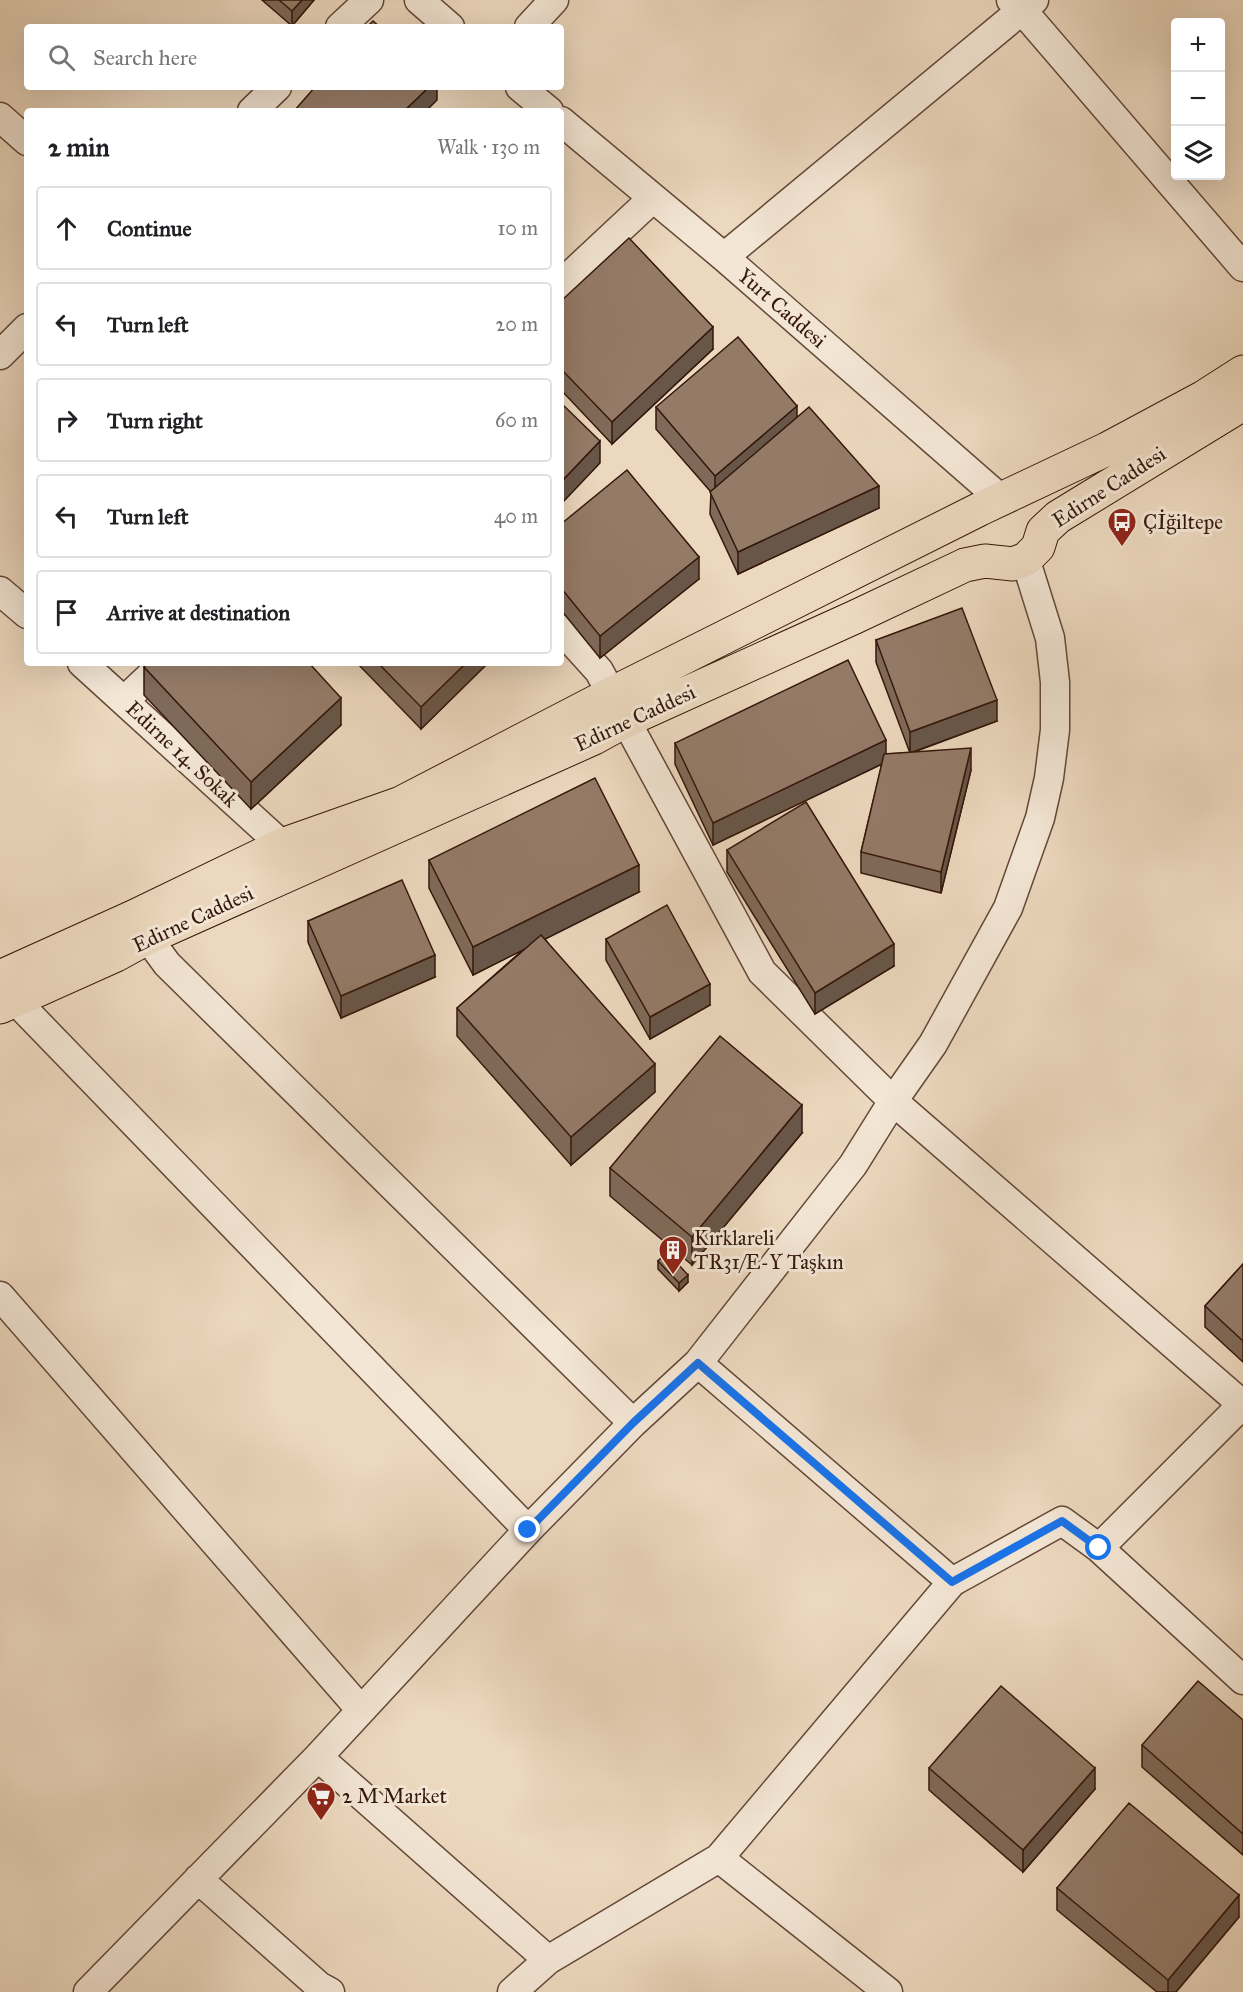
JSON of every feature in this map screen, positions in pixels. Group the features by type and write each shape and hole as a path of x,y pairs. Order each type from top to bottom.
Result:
{"highway":[{"name":"Edirne Caddesi","path":"140,928 594,738 618,707 995,502 1107,450 1204,397 1243,372"},
{"name":"Edirne Caddesi","path":"5,995 116,955 140,928 282,845 401,803 618,707 855,617 965,565 985,561 1012,564 1034,546 1058,517 1243,404"},
{"path":"985,561 974,542 974,521 995,502 1025,503 1034,512 1034,546"}],"street":[{"path":"343,24 369,0"},
{"path":"419,0 447,24"},
{"path":"532,24 554,0"},
{"path":"724,258 1022,3 1243,267"},
{"path":"255,108 274,90"},
{"path":"524,90 545,108"},
{"path":"0,117 24,138"},
{"name":"Yurt Caddesi","path":"564,124 724,258 994,493 995,502"},
{"path":"564,281 653,198"},
{"path":"0,355 24,331"},
{"path":"88,1992 318,1756 528,1530 633,1423 698,1363 853,1165 893,1101 933,1044 1008,908 1040,818 1049,778 1055,682 1050,638 1029,571 1034,546"},
{"path":"0,591 24,611"},
{"path":"564,632 599,671 762,972 893,1101 1243,1405 1099,1548"},
{"name":"Edirne 14. Sokak","path":"85,666 282,845"},
{"path":"125,700 161,666"},
{"path":"140,928 167,964 633,1423"},
{"path":"5,995 528,1530"},
{"path":"0,1296 361,1710"},
{"path":"698,1363 952,1582"},
{"path":"512,1992 548,1960 718,1858 952,1582 1062,1521 1099,1548 1243,1680"},
{"path":"318,1756 548,1960"},
{"path":"718,1858 888,1992"},
{"path":"198,1880 320,1990"}],"building":[{"path":"279,0 302,0 292,11"},
{"path":"312,90 426,90 407,108 297,108"},
{"path":"629,238 713,327 612,422 564,372 564,298"},
{"path":"738,337 797,406 715,476 656,407"},
{"path":"564,406 600,441 564,479"},
{"path":"809,407 879,486 738,552 710,492"},
{"path":"627,470 699,557 600,636 564,592 564,522"},
{"path":"962,608 997,700 910,732 876,640"},
{"path":"848,660 886,740 713,823 675,743"},
{"path":"312,666 341,698 251,782 144,667"},
{"path":"381,666 463,666 421,707"},
{"path":"971,748 941,872 861,852 884,754"},
{"path":"595,778 639,865 473,947 429,860"},
{"path":"806,802 894,944 815,993 727,850"},
{"path":"402,880 435,955 341,996 308,921"},
{"path":"667,905 710,984 650,1017 606,939"},
{"path":"541,935 655,1064 571,1137 457,1008"},
{"path":"720,1036 802,1105 692,1237 610,1168"},
{"path":"667,1252 688,1275 679,1283 658,1261"},
{"path":"1243,1264 1243,1341 1205,1306"},
{"path":"1198,1681 1243,1720 1243,1834 1142,1745"},
{"path":"1001,1686 1095,1768 1023,1850 929,1768"},
{"path":"1129,1803 1239,1895 1168,1980 1057,1888"}],"place":[{"name":"Çİğiltepe","path":"1122,548"},
{"name":"Kırklareli TR31/E-Y Taşkın","path":"673,1276"},
{"name":"2 M Market","path":"321,1822"}],"route":[{"path":"528,1530 633,1423 698,1363 952,1582 1062,1521 1099,1548"}]}
